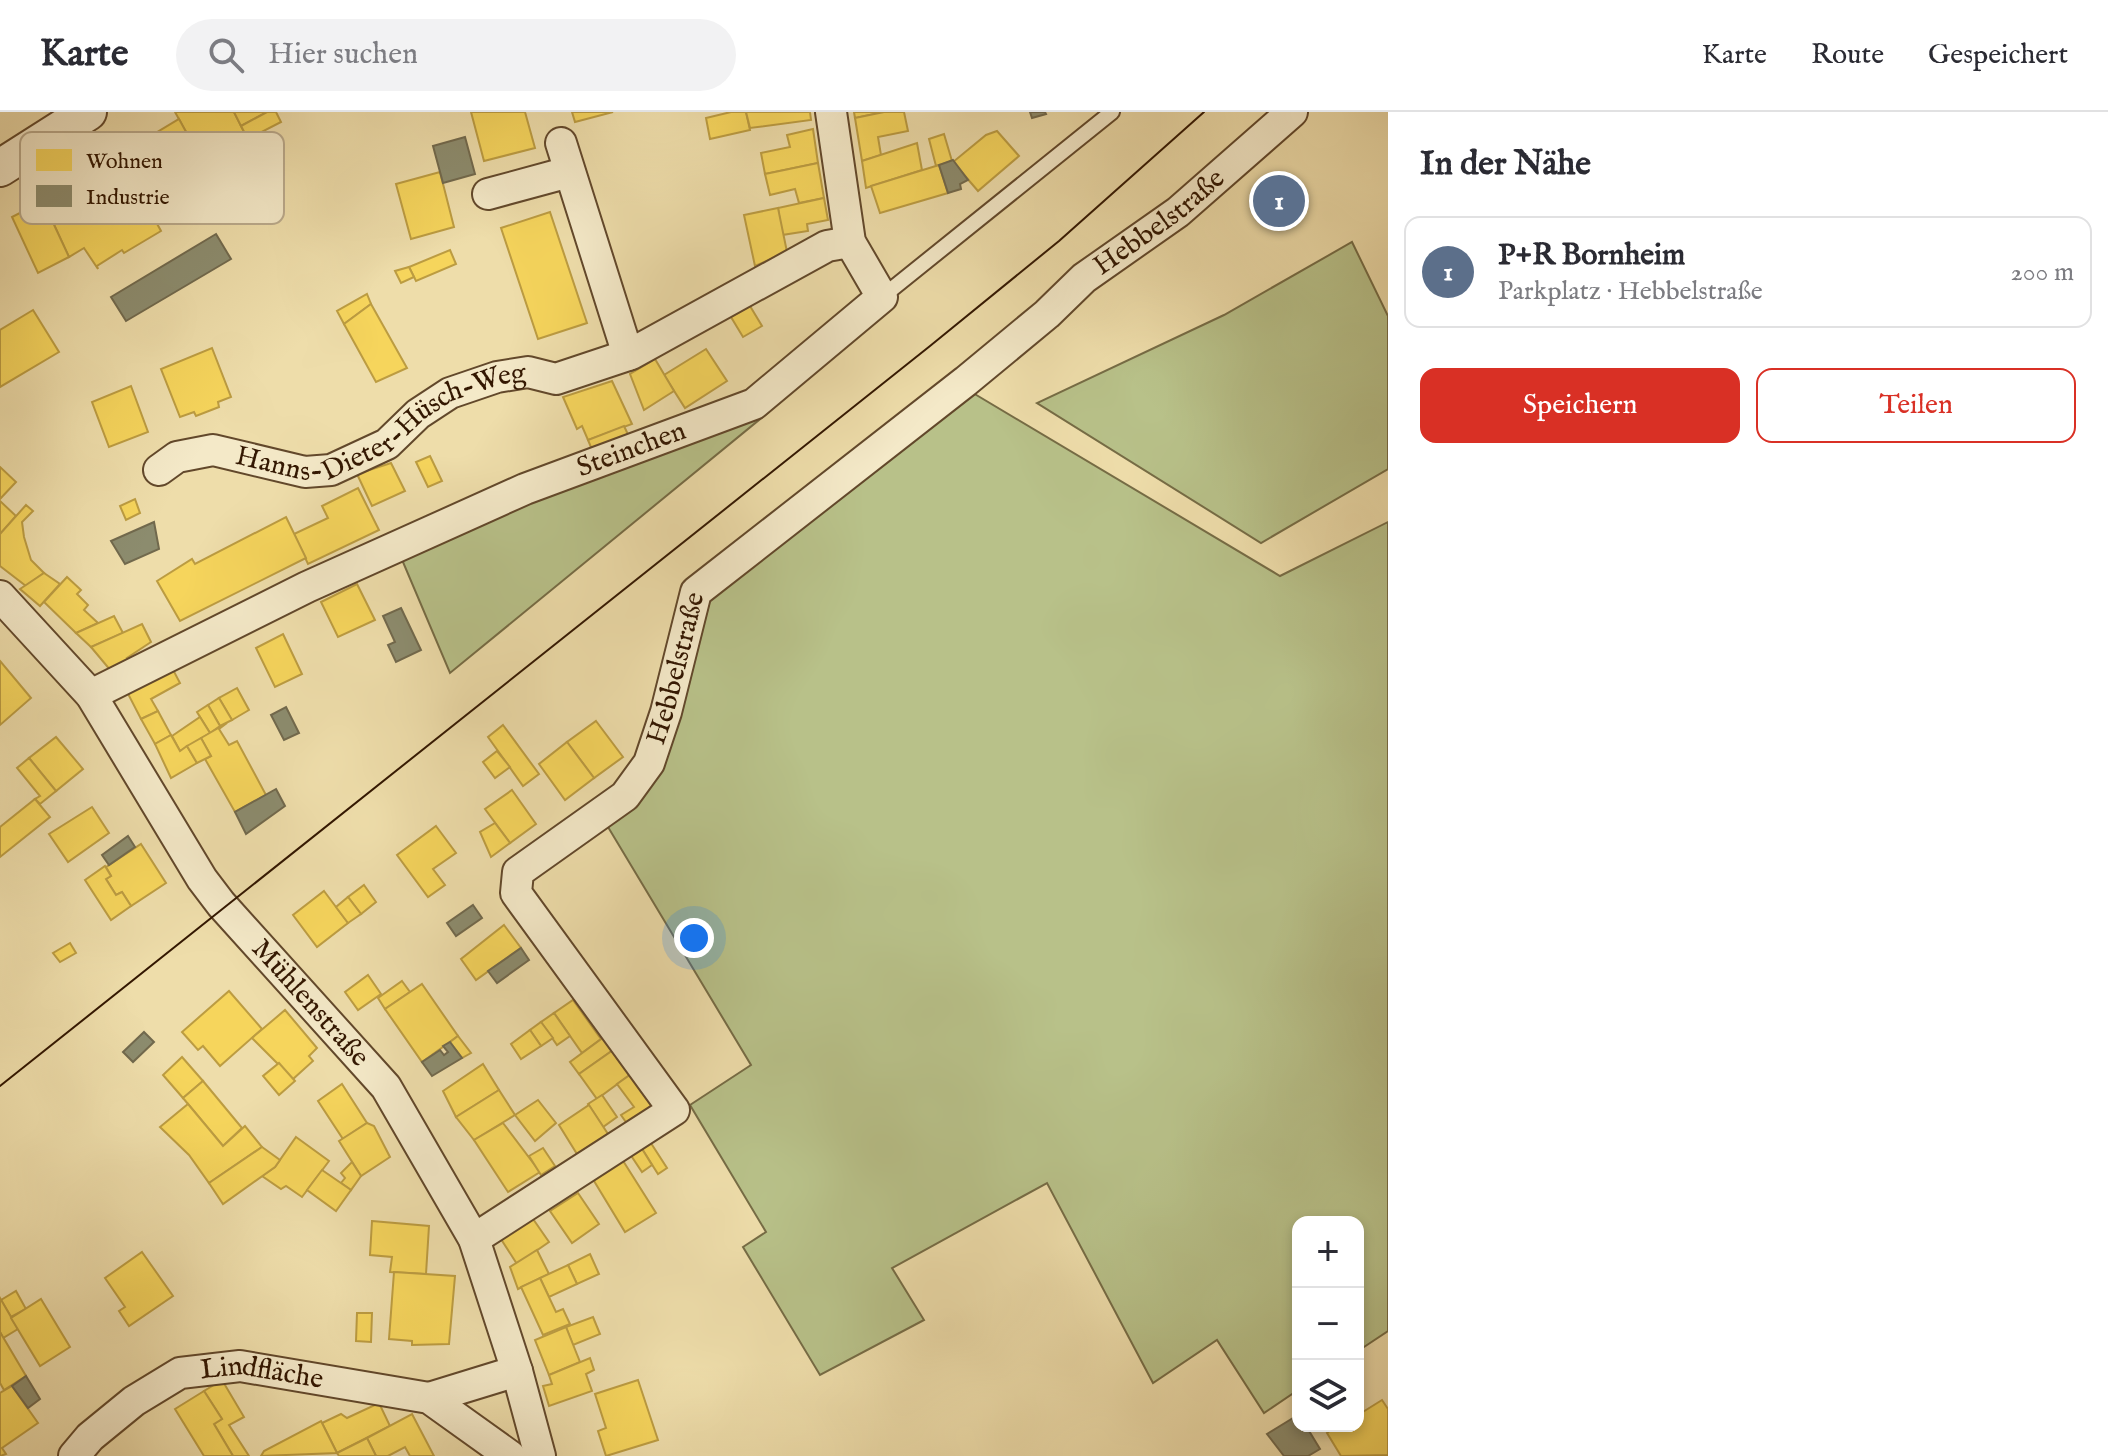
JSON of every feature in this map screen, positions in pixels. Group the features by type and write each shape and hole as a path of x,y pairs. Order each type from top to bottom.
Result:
{"street":[{"path":"57,132 88,112"},
{"path":"831,112 850,242 882,297"},
{"name":"Hebbelstraße","path":"474,1239 674,1110 516,893 518,872 625,796 649,763 666,712 696,592 966,381 1047,314 1084,278 1178,212 1292,112"},
{"path":"561,143 628,355"},
{"path":"0,168 20,155"},
{"path":"488,194 569,172"},
{"name":"Hanns-Dieter-Hüsch-Weg","path":"170,455 213,450 305,472 331,470 356,462 387,444 418,414 450,393 488,379 528,372 556,379 628,355 827,246 850,242"},
{"name":"Steinchen","path":"91,695 307,587 525,489 754,404 882,297"},
{"name":"Mühlenstraße","path":"0,596 91,695 202,879 386,1087 474,1239 517,1371 540,1456"},
{"name":"Lindfläche","path":"74,1456 90,1437 134,1401 180,1373 240,1366 429,1398 510,1456"},
{"name":"Lindfläche","path":"429,1398 517,1371"}],"lane":[{"name":"Steinchen","path":"882,297 1112,112"}],"green space":[{"path":"1352,242 1388,316 1388,469 1261,543 1037,403 1224,315"},
{"path":"968,390 1280,576 1388,522 1388,1331 1364,1347 1364,1216 1292,1216 1292,1394 1264,1413 1217,1340 1153,1383 1047,1183 892,1268 924,1320 820,1375 743,1247 766,1232 690,1105 751,1065 605,822 652,782 675,734 712,592"},
{"path":"770,411 450,673 400,555 538,495"}],"building: Wohnen":[{"path":"175,112 234,112 244,132 186,132"},
{"path":"234,112 267,112 241,126"},
{"path":"267,112 276,112 281,122 262,132 244,132 241,126"},
{"path":"471,112 525,112 535,148 484,161"},
{"path":"572,112 613,112 575,122"},
{"path":"746,112 750,130 710,139 706,118"},
{"path":"746,112 810,112 811,120 750,128"},
{"path":"854,112 884,112 855,118"},
{"path":"884,112 904,112 908,131 878,137 881,155 862,161 855,118"},
{"path":"179,119 186,132 157,132"},
{"path":"813,129 818,163 765,174 761,153 790,147 787,135"},
{"path":"997,131 1019,156 978,191 953,162 986,135"},
{"path":"944,134 952,161 936,166 929,139"},
{"path":"917,143 922,170 866,188 862,161"},
{"path":"818,163 824,198 799,203 795,189 770,195 765,174"},
{"path":"939,165 948,193 880,213 871,186"},
{"path":"440,172 454,227 411,239 396,184"},
{"path":"824,198 828,220 807,224 808,231 782,235 778,208"},
{"path":"778,208 787,252 755,266 744,215"},
{"path":"550,212 587,323 538,339 501,228"},
{"path":"20,213 20,224 54,224 69,257 38,273 12,217"},
{"path":"54,224 157,224 161,231 124,253 122,250 97,266 98,269 84,248 69,257"},
{"path":"450,250 456,264 416,281 409,267"},
{"path":"409,267 414,277 401,283 395,271"},
{"path":"367,294 371,304 344,324 337,311"},
{"path":"371,304 407,368 376,382 344,324"},
{"path":"750,306 762,326 743,337 731,317"},
{"path":"33,310 59,352 0,387 0,330"},
{"path":"212,348 231,397 218,402 219,407 196,416 194,412 180,417 161,369"},
{"path":"706,349 727,381 685,408 664,375"},
{"path":"655,359 674,391 644,410 630,374"},
{"path":"612,381 632,424 588,440 582,426 577,429 563,397"},
{"path":"131,386 148,432 109,447 92,402"},
{"path":"624,426 632,443 595,457 588,440"},
{"path":"430,456 442,481 428,487 416,462"},
{"path":"391,463 405,491 372,506 357,474"},
{"path":"0,467 16,482 0,499"},
{"path":"358,488 379,530 308,564 294,534 328,518 322,506"},
{"path":"135,499 140,513 126,520 120,506"},
{"path":"0,501 16,516 0,534"},
{"path":"26,505 33,511 22,522 24,537 31,560 44,573 26,586 0,566 0,534"},
{"path":"286,517 306,558 180,621 157,581 192,559 195,564"},
{"path":"44,573 60,584 40,606 20,589"},
{"path":"67,577 81,590 77,594 88,605 84,610 98,623 76,633 44,602"},
{"path":"357,584 375,620 338,637 321,602"},
{"path":"114,616 123,633 91,647 76,633"},
{"path":"142,624 151,642 127,658 135,667 116,677 91,647"},
{"path":"283,634 302,674 275,687 256,648"},
{"path":"0,661 31,698 0,725"},
{"path":"170,664 180,683 151,699 158,711 141,719 125,688"},
{"path":"237,688 249,710 232,720 219,698"},
{"path":"219,698 232,720 220,726 208,705"},
{"path":"208,705 220,726 210,733 197,712"},
{"path":"158,711 171,735 155,744 141,719"},
{"path":"200,717 210,733 180,751 172,736"},
{"path":"596,721 623,757 594,778 567,742"},
{"path":"227,723 219,729 229,745 237,741 266,795 235,812 205,759 211,756 201,738"},
{"path":"503,725 539,774 523,786 488,737"},
{"path":"171,735 180,751 187,746 197,763 171,778 155,744"},
{"path":"56,737 83,769 56,791 29,758"},
{"path":"201,738 211,756 197,763 187,746"},
{"path":"567,742 594,778 565,800 539,764"},
{"path":"497,751 510,767 495,778 483,762"},
{"path":"29,758 56,791 40,804 35,799 40,796 17,768"},
{"path":"512,790 536,824 510,843 485,809"},
{"path":"35,799 50,817 0,857 0,827"},
{"path":"92,807 109,833 68,862 49,834"},
{"path":"495,823 510,843 491,857 480,832"},
{"path":"436,826 456,853 433,869 445,885 428,897 397,855"},
{"path":"141,844 166,883 131,906 122,892 116,895 106,879 111,876 106,867"},
{"path":"105,866 111,876 106,879 116,895 122,892 131,906 111,920 85,880"},
{"path":"364,885 376,902 361,914 348,897"},
{"path":"324,891 348,923 317,947 293,915"},
{"path":"348,897 361,914 348,923 336,907"},
{"path":"504,925 521,948 476,980 461,959"},
{"path":"70,943 76,953 60,962 53,953"},
{"path":"368,975 381,994 358,1010 345,992"},
{"path":"402,981 410,992 385,1009 378,998"},
{"path":"422,984 458,1036 422,1062 385,1009"},
{"path":"229,991 262,1029 220,1066 203,1046 198,1050 182,1032"},
{"path":"573,1000 601,1039 582,1053 554,1013"},
{"path":"285,1010 317,1048 309,1056 313,1061 293,1079 252,1038"},
{"path":"554,1013 570,1036 557,1045 541,1022"},
{"path":"541,1022 553,1038 541,1046 530,1030"},
{"path":"530,1030 541,1046 521,1059 511,1044"},
{"path":"458,1036 471,1053 462,1058 450,1042"},
{"path":"604,1037 613,1050 579,1074 570,1062"},
{"path":"616,1048 631,1074 597,1099 579,1074"},
{"path":"182,1057 203,1081 183,1098 163,1075"},
{"path":"279,1063 295,1081 279,1095 263,1076"},
{"path":"483,1064 499,1090 456,1117 443,1091"},
{"path":"634,1072 660,1109 630,1128 621,1115 634,1107 617,1084"},
{"path":"203,1081 242,1128 223,1146 183,1098"},
{"path":"342,1084 367,1123 343,1139 318,1101"},
{"path":"499,1090 515,1115 474,1140 456,1117"},
{"path":"602,1095 617,1117 603,1127 588,1104"},
{"path":"538,1100 556,1123 535,1141 515,1115"},
{"path":"188,1104 223,1146 245,1126 262,1147 209,1183 189,1155 160,1127"},
{"path":"589,1105 608,1134 577,1154 559,1125"},
{"path":"367,1123 374,1126 390,1157 361,1176 339,1141"},
{"path":"503,1123 540,1172 508,1192 474,1140"},
{"path":"296,1137 329,1161 302,1197 286,1186 281,1189 262,1176 275,1167"},
{"path":"647,1137 667,1168 658,1174 639,1144"},
{"path":"639,1144 652,1165 642,1172 628,1151"},
{"path":"262,1147 280,1160 275,1167 223,1204 209,1183"},
{"path":"543,1148 555,1166 541,1175 529,1156"},
{"path":"620,1156 656,1213 625,1232 591,1176"},
{"path":"352,1162 361,1176 351,1190 341,1183 345,1178 341,1173"},
{"path":"322,1170 351,1190 336,1211 307,1190"},
{"path":"578,1193 599,1224 572,1243 550,1211"},
{"path":"531,1216 549,1242 517,1264 499,1236"},
{"path":"372,1221 429,1226 426,1274 390,1272 392,1257 370,1255"},
{"path":"537,1250 549,1274 518,1289 510,1267"},
{"path":"142,1252 173,1296 129,1326 119,1311 125,1307 105,1278"},
{"path":"590,1254 599,1274 577,1284 568,1265"},
{"path":"568,1265 577,1284 549,1297 540,1278"},
{"path":"394,1272 455,1276 449,1344 412,1345 412,1341 389,1339"},
{"path":"540,1278 556,1312 563,1309 570,1324 543,1335 521,1287"},
{"path":"16,1291 26,1309 11,1317 1,1300"},
{"path":"0,1298 18,1329 3,1338 0,1332"},
{"path":"41,1299 70,1347 40,1366 11,1318"},
{"path":"357,1313 372,1313 371,1342 356,1341"},
{"path":"593,1317 600,1334 573,1345 566,1327"},
{"path":"566,1327 580,1362 549,1375 535,1340"},
{"path":"0,1332 26,1376 4,1390 0,1383"},
{"path":"590,1358 594,1370 586,1374 592,1391 549,1406 543,1386 552,1384 549,1375"},
{"path":"222,1380 244,1417 229,1425 249,1456 233,1456 214,1424 222,1419 204,1391"},
{"path":"638,1380 658,1440 606,1456 598,1431 606,1428 595,1394"},
{"path":"12,1386 38,1423 2,1448 6,1454 0,1456 0,1393"},
{"path":"204,1391 222,1419 214,1424 233,1456 204,1456 175,1409"},
{"path":"1382,1400 1388,1409 1388,1455 1341,1456 1327,1433 1364,1432 1364,1411"},
{"path":"379,1403 390,1426 337,1453 322,1423 341,1414 347,1418"},
{"path":"412,1414 434,1456 410,1456 405,1447 388,1456 376,1456 367,1438"},
{"path":"321,1421 337,1453 261,1456 264,1451"},
{"path":"367,1438 376,1456 339,1456 337,1453"}],"building: Industrie":[{"path":"1030,112 1045,112 1046,114 1032,118"},
{"path":"465,137 475,174 443,183 433,146"},
{"path":"953,160 968,180 960,184 961,189 948,193 939,165"},
{"path":"216,234 231,259 126,321 111,297"},
{"path":"154,522 159,549 125,564 111,541"},
{"path":"401,608 421,650 396,662 388,645 395,642 383,616"},
{"path":"286,707 299,733 284,740 271,715"},
{"path":"276,789 285,806 246,834 235,812"},
{"path":"128,836 135,847 109,865 102,855"},
{"path":"473,905 482,918 456,936 447,923"},
{"path":"521,948 529,960 497,983 488,971"},
{"path":"144,1032 154,1042 133,1062 123,1052"},
{"path":"450,1042 462,1058 432,1076 422,1062 440,1050 444,1055 448,1052 443,1046"},
{"path":"26,1376 40,1399 28,1408 12,1386"},
{"path":"1292,1419 1292,1432 1310,1432 1320,1449 1308,1456 1284,1456 1267,1434"}],"tram line":[{"path":"0,1086 930,346 1059,241 1204,112"}],"place":[{"name":"P+R Bornheim","path":"1279,201"}]}
